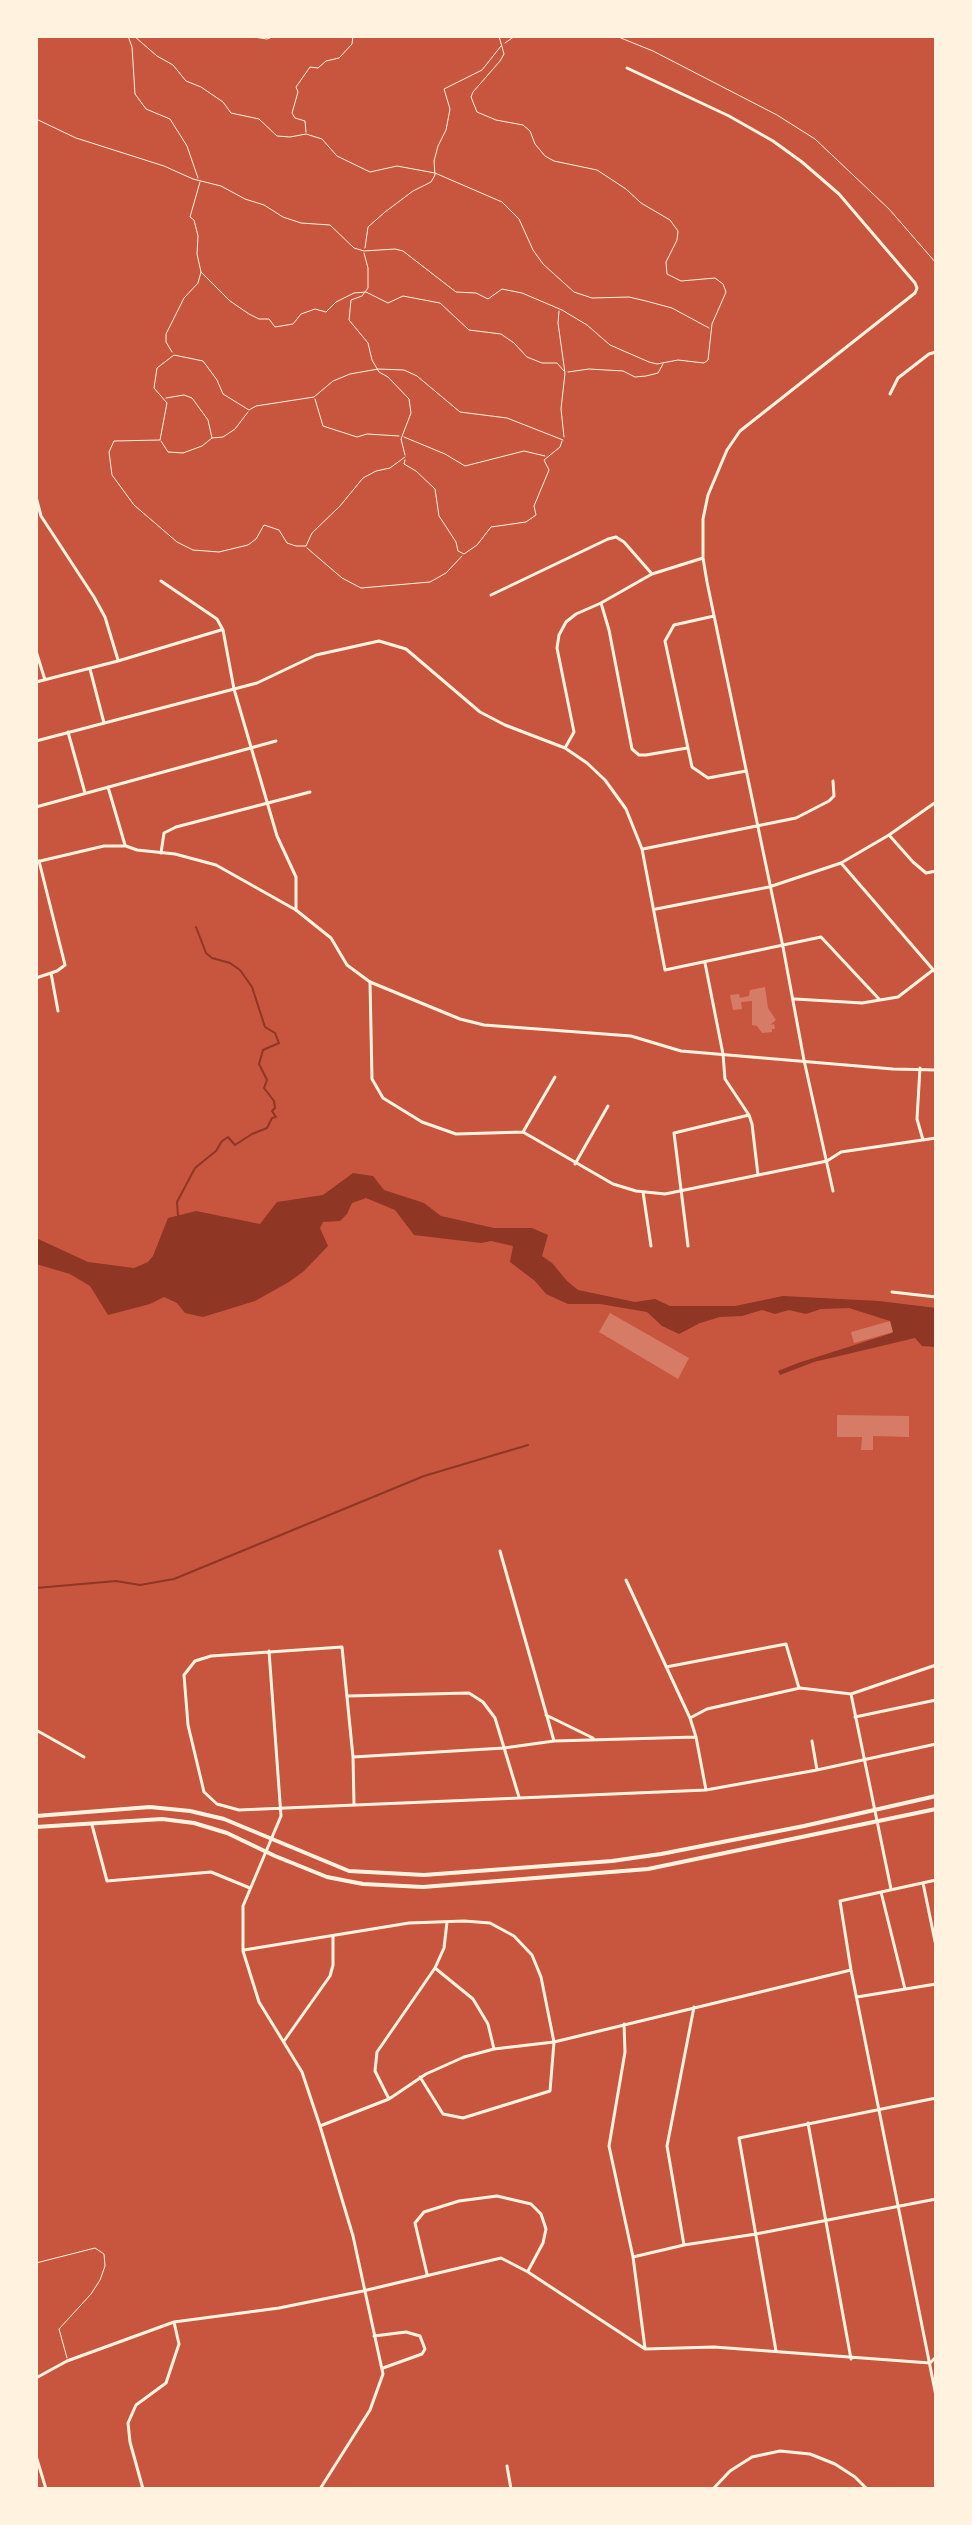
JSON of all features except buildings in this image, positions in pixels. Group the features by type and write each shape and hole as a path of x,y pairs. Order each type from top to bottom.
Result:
{"main road":[{"path":"36,1816 150,1807 190,1811 224,1819 349,1871 424,1875 612,1861 661,1854 936,1796"},
{"path":"36,1827 162,1819 194,1823 227,1833 266,1854 327,1877 363,1884 423,1887 648,1869 936,1809"}],"street":[{"path":"627,68 729,116 802,162 839,194 917,288 915,293 740,431 727,450 708,495 703,519 703,558 714,616 833,1191"},
{"path":"890,394 898,378 936,352"},
{"path":"36,497 41,516 105,617 118,661"},
{"path":"491,595 616,537 652,574"},
{"path":"565,748 574,732 557,648 566,622 652,574 703,558"},
{"path":"161,581 217,619 223,630 234,689 267,803 277,836 296,877 296,910"},
{"path":"601,603 632,749 639,755 646,755 687,748"},
{"path":"714,616 674,625 665,641 687,748 692,767 708,778 746,771"},
{"path":"36,682 223,630"},
{"path":"36,741 257,683 316,655 379,641 406,649 480,712 565,748 605,780 626,809 642,849 665,970 821,937 879,999"},
{"path":"36,651 45,680"},
{"path":"90,669 104,723"},
{"path":"68,732 85,793"},
{"path":"36,807 276,741"},
{"path":"642,849 796,818 829,801 834,796 833,781"},
{"path":"108,787 126,846"},
{"path":"161,853 164,833 176,827 310,792"},
{"path":"655,909 769,887 841,863 936,802"},
{"path":"889,835 926,873 936,871"},
{"path":"36,978 65,965 38,862 104,846 126,846 216,865 296,910 328,935 347,965 370,982 460,1019 484,1025 631,1036 681,1051 936,1070"},
{"path":"794,999 862,1003 898,997 935,971 841,863"},
{"path":"705,963 725,1079 749,1115 758,1175"},
{"path":"51,973 58,1011"},
{"path":"370,982 372,1079 383,1098 422,1122 456,1134 523,1132 613,1184 665,1194 827,1161 841,1152 936,1139"},
{"path":"920,1068 917,1119 923,1141"},
{"path":"523,1132 555,1077"},
{"path":"575,1164 608,1106"},
{"path":"688,1246 674,1133 749,1115"},
{"path":"643,1192 651,1246"},
{"path":"892,1292 936,1297"},
{"path":"500,1551 554,1741"},
{"path":"626,1580 690,1718 706,1790"},
{"path":"666,1667 786,1644 800,1688"},
{"path":"354,1804 353,1757 342,1647 211,1656 195,1661 184,1675 188,1725 204,1792 217,1804 239,1810 706,1790 936,1744"},
{"path":"269,1651 281,1816 243,1906 243,1951 259,2002 302,2072 320,2126 353,2236 383,2374 370,2410 320,2489"},
{"path":"690,1718 707,1709 800,1688 851,1694 936,1665"},
{"path":"348,1696 469,1693 483,1702 495,1718 519,1797"},
{"path":"851,1694 891,1889"},
{"path":"855,1717 936,1700"},
{"path":"546,1715 596,1740"},
{"path":"36,1730 84,1757"},
{"path":"353,1757 504,1748 554,1741 696,1737"},
{"path":"812,1741 817,1770"},
{"path":"91,1824 107,1881 211,1872 250,1888"},
{"path":"936,1880 840,1901 936,2396"},
{"path":"923,1883 936,1946"},
{"path":"881,1891 905,1989"},
{"path":"389,2099 375,2071 377,2052 435,1968 444,1948 448,1921"},
{"path":"243,1951 409,1923 490,1923 514,1936 532,1955 541,1977 554,2042 550,2091 463,2118 443,2114 420,2077"},
{"path":"284,2041 330,1976 333,1936"},
{"path":"435,1968 473,1999 488,2024 494,2049"},
{"path":"320,2126 389,2099 420,2077 464,2057 494,2049 554,2042 851,1970"},
{"path":"857,1997 936,1984"},
{"path":"684,2245 667,2146 694,2007"},
{"path":"624,2024 625,2052 609,2146 633,2257 645,2349"},
{"path":"776,2351 739,2138 936,2098"},
{"path":"808,2123 851,2359"},
{"path":"427,2274 415,2223 424,2212 459,2201 497,2196 531,2204 541,2214 546,2229 543,2243 528,2272"},
{"path":"633,2257 936,2199"},
{"path":"36,2378 67,2361 174,2322 279,2308 501,2258 528,2272 645,2349 714,2347 930,2363 936,2357"},
{"path":"143,2489 128,2423 136,2405 166,2383 179,2344 174,2322"},
{"path":"374,2336 406,2332 420,2336 425,2349 422,2354 382,2368"},
{"path":"713,2489 730,2471 752,2457 780,2451 810,2454 835,2464 867,2489"},
{"path":"36,2456 46,2489"},
{"path":"507,2466 511,2489"}],"lane":[{"path":"36,2263 95,2248 104,2254 105,2266 100,2280 59,2329 67,2361"}],"path":[{"path":"128,36 132,47 135,94 146,109 170,119 187,146 200,180 190,217 194,220 198,236 197,254 201,272 198,283 184,298 166,334 166,342 174,355 203,361 223,394 249,410"},
{"path":"134,36 173,65 186,81 223,102 231,113 259,119 277,136 306,134 322,139 337,156 370,172 397,166 435,173 502,202 519,219 543,264 574,292 592,298 629,297 672,308 711,330"},
{"path":"181,36 189,36"},
{"path":"247,36 267,39 275,36"},
{"path":"306,134 305,121 295,118 292,113 298,92 296,87 310,67 318,68 326,61 339,58 352,44 353,36"},
{"path":"36,119 76,138 221,186 283,217 301,223 330,225 354,248 403,251 456,292 476,293 488,299 502,289 522,293 587,325 610,345 649,362 663,364 678,360 704,363 708,360 711,330 726,292 723,284 715,278 681,281 667,274 666,262 678,231 670,220 597,170 554,161 545,156 523,125 496,120 477,112 471,97 504,54 499,36"},
{"path":"366,292 368,268 364,251 368,227 413,191 431,182 435,173 434,161 450,109 444,89 482,70 503,44 515,36"},
{"path":"616,36 653,51 777,115 815,139 889,209 936,263"},
{"path":"201,272 230,301 259,319 269,319 275,327 293,324 301,314 315,309 326,312 336,302 354,293 366,292 388,303 403,296 440,303 469,330 501,334 527,357 542,363 557,363 565,373"},
{"path":"366,292 351,300 349,320 368,343 378,369 409,399 411,413 401,436 404,464 435,489 439,516 456,542 458,551 464,554"},
{"path":"160,440 114,441 109,452 112,475 134,505 177,542 193,550 219,552 248,545 256,539 264,525 279,530 287,543 306,546 342,578 361,588 430,582 446,573 477,545 491,527 526,522 536,515 534,506 549,470 544,460 560,447 565,434 561,409 565,373 559,309"},
{"path":"174,355 157,368 154,388 167,403 160,440 168,452 183,453 202,446 212,438 223,437 256,406 314,397 333,381 378,369 404,370 417,376 460,412 507,418 563,440"},
{"path":"565,373 589,369 646,376 658,373 663,364"},
{"path":"164,399 184,395 192,398 208,420 212,438"},
{"path":"314,397 323,426 357,437 367,434 401,436 465,466 524,451 547,457"},
{"path":"306,546 312,533 363,478 390,468 405,457"}],"shaded area":[{"path":"353,1173 373,1176 384,1190 424,1203 441,1216 494,1228 532,1228 548,1235 542,1256 578,1290 635,1302 655,1299 670,1306 735,1306 783,1296 879,1301 936,1308 936,1347 922,1346 915,1338 814,1362 780,1375 778,1371 798,1363 892,1333 890,1321 849,1308 821,1309 806,1314 789,1310 775,1314 762,1310 742,1316 720,1317 679,1334 662,1326 647,1312 600,1304 568,1304 546,1294 535,1281 510,1262 513,1246 491,1241 481,1243 414,1235 395,1210 366,1198 352,1203 340,1221 323,1222 320,1228 328,1246 289,1282 255,1301 203,1317 185,1313 177,1303 164,1297 108,1315 90,1286 70,1274 36,1264 36,1238 88,1262 134,1268 148,1262 153,1256 168,1218 196,1211 260,1224 277,1202 323,1195"}],"waterway":[{"path":"178,1216 177,1202 195,1168 228,1137 235,1145 267,1128 272,1118 276,1117 272,1111 274,1101 264,1088 267,1080 259,1064 263,1050 279,1043 275,1033 265,1027 252,987 240,970 206,953 196,927"},
{"path":"36,1588 116,1581 140,1585 174,1579 424,1476 528,1445"}]}
